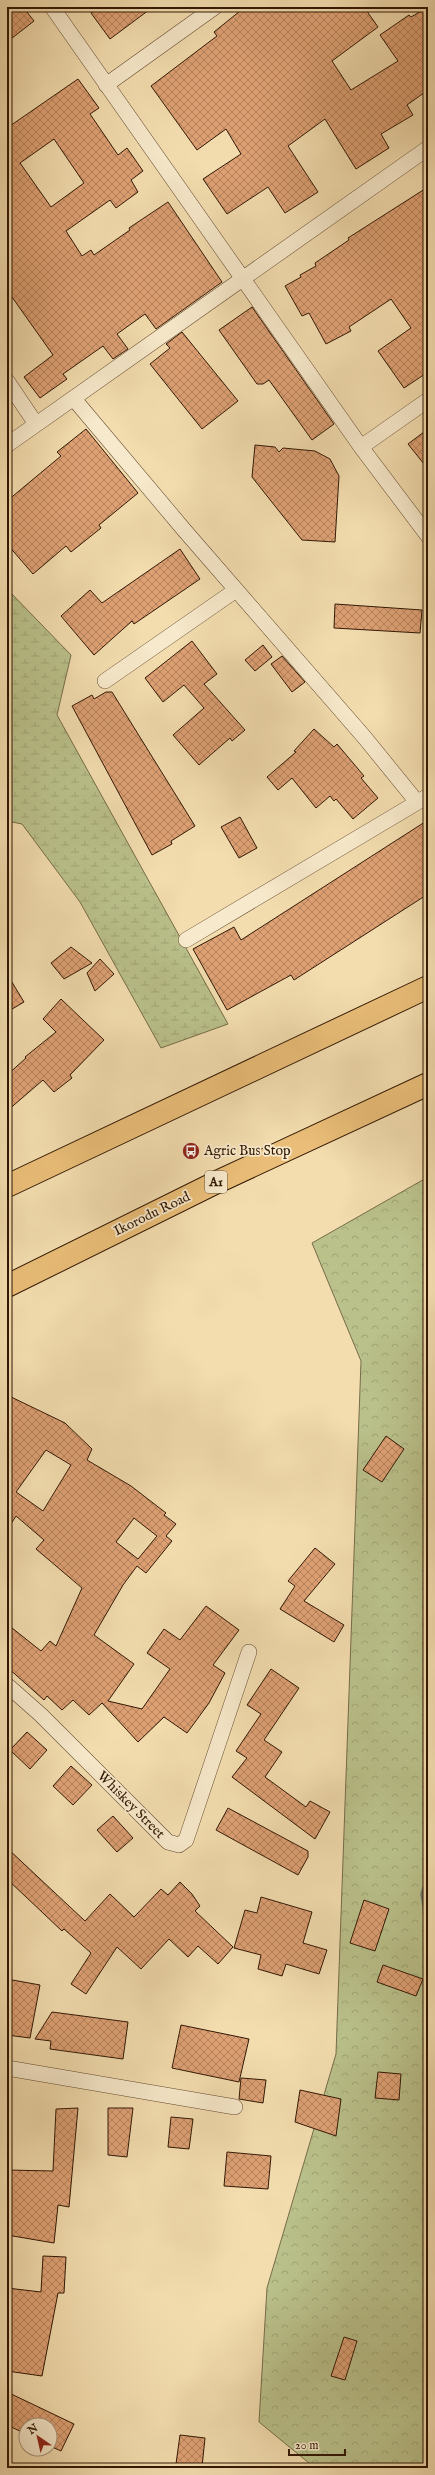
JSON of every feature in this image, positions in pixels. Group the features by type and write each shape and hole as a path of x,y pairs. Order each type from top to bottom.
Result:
{"highway":[{"path":"7,1186 428,987"},
{"name":"Ikorodu Road","path":"7,1286 215,1183 428,1084"}],"street":[{"path":"52,7 361,448 428,536"},
{"path":"106,85 215,7"},
{"path":"7,445 428,148"},
{"path":"7,381 36,424"},
{"path":"74,399 236,590 365,738 423,799 186,940"},
{"path":"361,448 428,400"},
{"path":"105,681 236,590"},
{"name":"Whiskey Street","path":"7,1685 41,1714 168,1842 179,1845 186,1840 249,1652"},
{"path":"7,2068 235,2107"}],"green space":[{"path":"7,589 71,655 57,715 228,1024 161,1048 80,902 22,824 7,821"},
{"path":"428,1177 428,2468 315,2468 259,2422 267,2288 336,2054 361,1361 312,1243"}],"building":[{"path":"7,7 23,7 34,21 7,42"},
{"path":"98,7 153,7 110,39 91,13"},
{"path":"245,7 364,7 378,27 332,61 351,90 398,61 380,35 409,15 411,17 428,7 428,90 407,105 413,115 381,134 389,148 356,169 325,119 288,146 318,192 285,213 268,187 227,214 203,179 241,154 226,129 197,150 151,86 217,36 214,32"},
{"path":"78,79 99,108 90,114 118,155 127,148 143,171 131,180 138,192 116,208 110,200 66,231 82,256 91,250 94,255 130,230 129,228 168,202 222,282 156,329 145,314 117,334 128,349 113,359 103,346 63,374 67,379 40,398 24,377 53,355 7,290 7,128","holes":["54,139 84,183 51,207 20,163"]},
{"path":"428,187 428,372 404,388 378,351 411,328 391,299 349,327 351,331 326,344 309,313 302,316 285,286 316,266 315,263 349,240 348,238"},
{"path":"252,307 334,424 312,440 269,380 263,384 257,384 219,330"},
{"path":"182,332 238,401 202,429 150,364 170,348 166,344"},
{"path":"86,429 138,493 99,525 101,528 71,552 66,546 33,574 7,544 7,501 61,456 57,452"},
{"path":"428,429 428,469 408,444"},
{"path":"255,445 275,447 279,452 283,448 315,451 330,459 339,476 335,542 302,540 252,477"},
{"path":"180,549 200,579 134,624 132,621 94,655 61,616 90,590 102,603"},
{"path":"335,604 422,610 420,633 334,628"},
{"path":"192,641 217,674 204,684 245,730 232,741 230,738 199,765 173,735 204,708 184,685 163,702 145,678"},
{"path":"263,645 272,657 255,671 245,660"},
{"path":"282,656 305,682 292,692 271,664"},
{"path":"106,692 112,692 195,826 171,841 172,844 152,855 72,706 92,695 94,699"},
{"path":"314,729 334,747 337,744 364,776 361,778 378,798 353,819 336,799 334,801 330,796 316,808 292,778 278,790 267,777 296,752 294,751"},
{"path":"240,817 257,848 239,858 221,827"},
{"path":"428,820 428,894 294,980 291,975 227,1010 193,949 234,927 241,940"},
{"path":"71,947 92,963 64,979 51,963"},
{"path":"100,959 114,974 95,991 87,973"},
{"path":"7,974 24,1002 7,1012"},
{"path":"61,999 104,1040 70,1075 72,1078 54,1092 43,1080 7,1111 7,1075 26,1058 25,1057 56,1032 43,1019"},
{"path":"7,1395 65,1423 92,1449 87,1460 131,1486 166,1513 164,1515 176,1524 166,1536 172,1541 146,1573 137,1566 123,1585 94,1635 134,1664 108,1701 142,1709 170,1669 147,1653 164,1629 180,1640 206,1606 239,1630 213,1665 225,1673 209,1703 187,1733 164,1717 138,1742 102,1703 89,1715 73,1700 62,1710 47,1696 44,1700 7,1667 7,1624 41,1651 50,1641 56,1646 82,1588 36,1549 44,1540 16,1516 7,1530","holes":["46,1450 71,1465 43,1511 16,1492","134,1518 157,1536 138,1559 116,1542"]},
{"path":"386,1436 404,1449 382,1482 363,1470"},
{"path":"315,1548 335,1564 304,1601 344,1625 334,1642 280,1609 295,1586 288,1581"},
{"path":"271,1669 299,1688 264,1740 282,1752 265,1777 306,1807 310,1801 330,1812 315,1839 232,1777 247,1758 236,1751 261,1714 247,1705"},
{"path":"27,1732 47,1750 30,1769 10,1750"},
{"path":"71,1766 92,1785 73,1805 53,1786"},
{"path":"228,1808 308,1851 308,1857 298,1875 216,1830"},
{"path":"113,1816 133,1838 117,1852 97,1830"},
{"path":"7,1848 85,1921 110,1894 134,1917 161,1889 168,1895 180,1882 192,1894 200,1906 195,1911 233,1947 218,1964 198,1946 188,1957 169,1939 141,1969 117,1947 86,1994 71,1984 91,1953 64,1929 62,1931 7,1879"},
{"path":"261,1897 312,1912 303,1943 327,1950 319,1974 286,1964 282,1976 258,1969 261,1955 234,1948 245,1910 257,1913"},
{"path":"364,1900 389,1909 375,1951 350,1943"},
{"path":"383,1965 423,1979 416,1996 377,1982"},
{"path":"7,1979 40,1985 30,2038 7,2035"},
{"path":"52,2012 128,2022 123,2059 50,2049 51,2041 35,2039"},
{"path":"181,2025 249,2039 239,2082 172,2068"},
{"path":"378,2072 401,2074 399,2100 375,2098"},
{"path":"241,2078 266,2080 263,2103 239,2099"},
{"path":"300,2090 341,2099 336,2136 295,2122"},
{"path":"78,2108 69,2207 58,2205 54,2243 7,2235 7,2170 53,2171 56,2109"},
{"path":"108,2108 133,2108 127,2157 108,2155"},
{"path":"171,2117 193,2119 189,2149 168,2147"},
{"path":"227,2152 271,2156 268,2189 224,2186"},
{"path":"43,2256 66,2257 64,2293 58,2293 42,2376 7,2371 7,2288 41,2292"},
{"path":"344,2337 357,2341 345,2380 331,2376"},
{"path":"7,2392 74,2424 61,2451 58,2450 58,2417 18,2417 18,2430 7,2425"},
{"path":"180,2435 205,2438 202,2467 176,2464"}],"waterway":[{"path":"428,1878 423,1894 428,1924"}],"place":[{"name":"Agric Bus Stop","path":"191,1151"}]}
